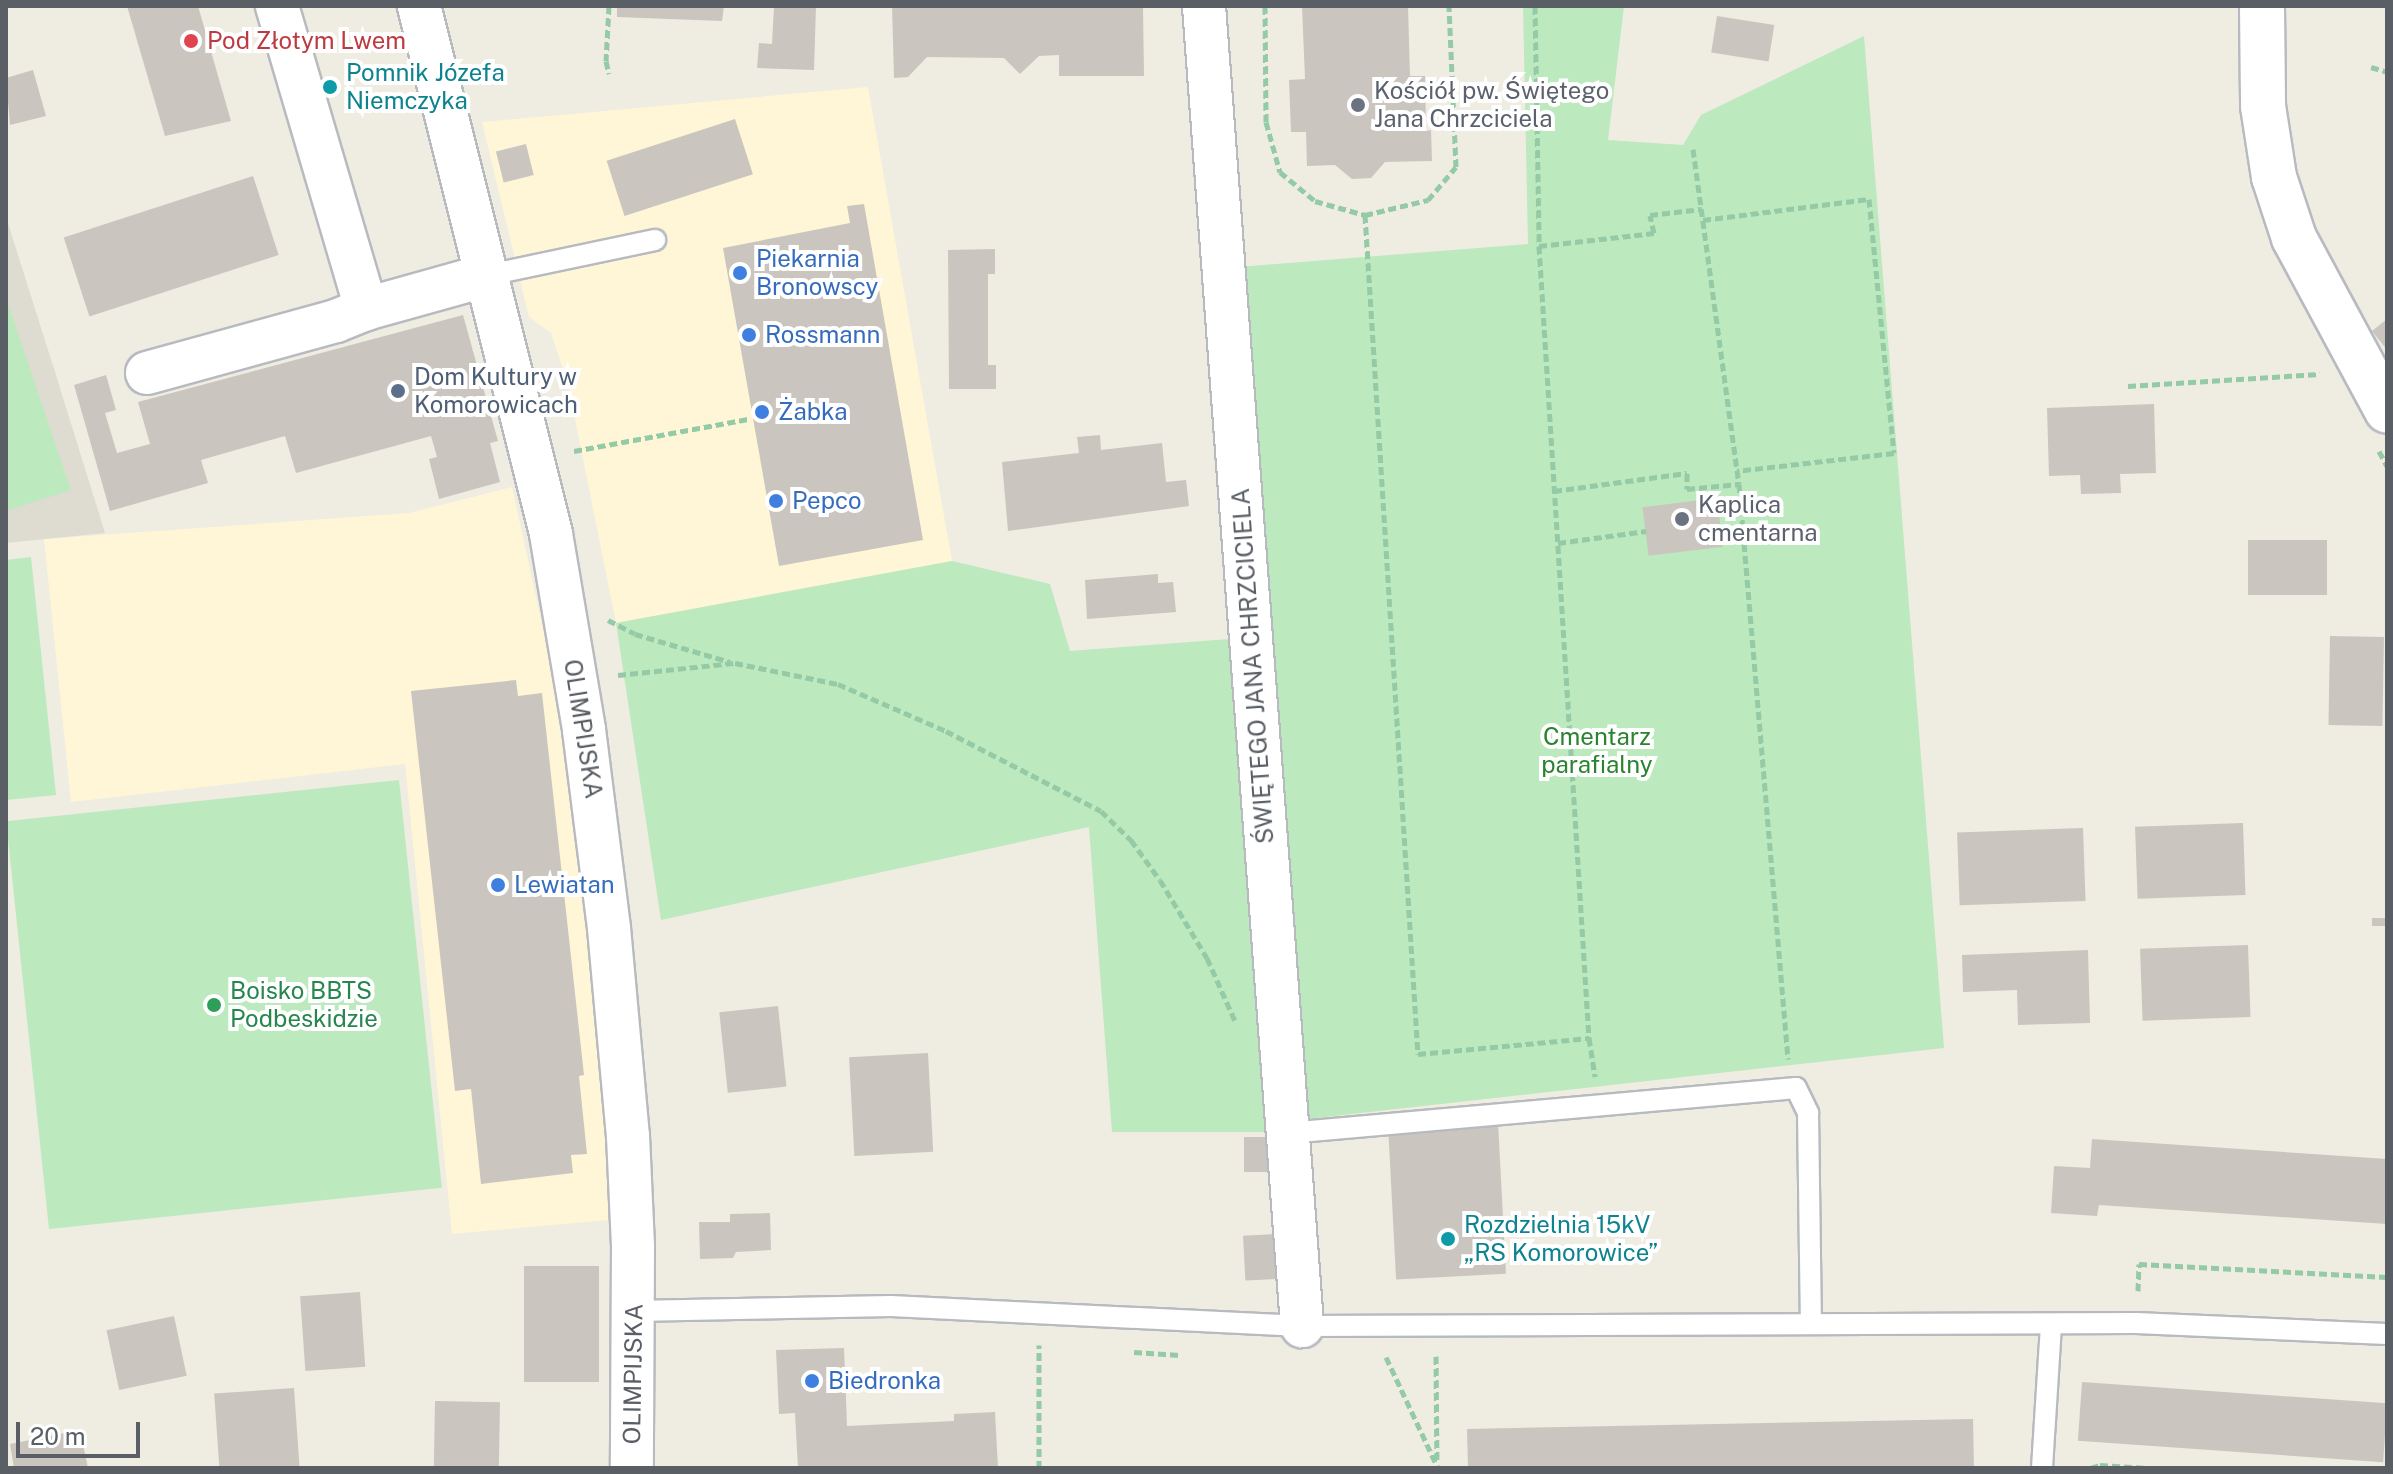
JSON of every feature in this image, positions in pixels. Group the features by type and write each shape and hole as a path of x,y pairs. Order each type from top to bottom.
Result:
{"street":[{"path":"277,6 366,309"},
{"name":"OLIMPIJSKA","path":"419,6 484,276 551,534 591,778 622,1056 634,1311 632,1468"},
{"name":"ŚWIĘTEGO JANA CHRZCICIELA","path":"1204,6 1302,1326"},
{"path":"2262,6 2263,106 2274,177 2294,238 2387,411"},
{"path":"147,373 484,276"}],"lane":[{"path":"484,276 655,240"},
{"path":"1288,1133 1796,1088 1808,1113 1811,1324"},
{"path":"634,1311 891,1306 1302,1326 2136,1323 2387,1334"},
{"path":"2042,1468 2051,1324"}],"path":[{"path":"609,6 606,61 609,74"},
{"path":"1265,6 1266,122 1280,172 1315,201 1365,215 1428,200 1456,167 1449,6"},
{"path":"1535,6 1539,246 1589,1038 1596,1087"},
{"path":"2371,67 2387,72"},
{"path":"1693,149 1739,484 1788,1066"},
{"path":"1703,220 1869,199 1894,453 1737,471"},
{"path":"1539,246 1654,233 1650,215 1702,209"},
{"path":"1365,215 1365,257 1418,1054 1589,1038"},
{"path":"2128,386 2322,374"},
{"path":"574,451 748,419"},
{"path":"1554,491 1687,473 1687,489 1739,484"},
{"path":"1558,543 1646,531"},
{"path":"605,618 635,634 735,663 838,684 888,704 1101,811 1131,840 1160,880 1207,958 1241,1034"},
{"path":"609,676 735,663"},
{"path":"2136,1323 2139,1264 2387,1277"},
{"path":"1376,1326 1395,1382 1438,1467"},
{"path":"1039,1343 1039,1468"},
{"path":"1436,1351 1438,1467"},
{"path":"2091,1468 2100,1465 2148,1468"}],"shaded area":[{"path":"868,87 952,561 616,623 568,384 551,333 529,317 482,122"},
{"path":"6,217 55,372 105,533 6,543"},
{"path":"512,487 554,679 606,1057 608,1220 452,1234 405,764 71,802 44,539 409,513"}],"green space":[{"name":"Cmentarz parafialny","path":"1523,6 1624,6 1608,140 1683,145 1701,115 1864,36 1944,1048 1298,1120 1238,267 1528,244"},
{"path":"6,298 71,490 6,511"},
{"path":"31,557 56,795 6,800 6,560"},
{"path":"952,561 1050,584 1070,651 1230,639 1275,1132 1112,1132 1089,827 661,920 616,623"},
{"name":"Boisko BBTS Podbeskidzie","path":"399,780 442,1188 49,1229 6,821"}],"building":[{"path":"127,6 198,6 231,121 165,136"},
{"path":"617,6 724,6 722,21 617,17"},
{"path":"774,6 816,6 814,70 757,68 759,43 772,44"},
{"path":"892,6 1143,6 1144,76 1059,76 1059,55 1039,56 1020,74 1004,58 927,57 908,77 894,78"},
{"name":"Kościół pw. Świętego Jana Chrzciciela","path":"1302,6 1408,6 1410,76 1425,76 1426,131 1431,130 1432,161 1385,162 1371,178 1352,179 1335,165 1307,166 1306,132 1291,132 1289,80 1305,79"},
{"path":"1717,16 1774,25 1768,62 1711,53"},
{"path":"33,70 46,116 10,125 6,78"},
{"path":"735,119 753,174 625,216 607,161"},
{"path":"526,144 534,175 504,183 496,151"},
{"path":"253,176 279,255 89,316 64,237"},
{"path":"864,204 923,540 779,566 723,248 850,223 847,206"},
{"path":"995,249 995,274 988,274 988,365 996,365 996,389 949,389 948,250"},
{"path":"463,315 498,441 490,443 500,482 439,499 429,459 437,457 431,436 296,473 285,436 201,460 208,483 110,511 74,385 106,375 116,410 105,413 117,453 150,444 138,402"},
{"path":"2387,319 2387,350 2372,331"},
{"path":"2154,404 2156,473 2120,474 2121,493 2081,494 2080,475 2049,476 2047,408"},
{"path":"1100,435 1101,450 1162,443 1166,482 1186,480 1189,506 1008,531 1002,462 1079,453 1077,437"},
{"name":"Kaplica cmentarna","path":"1717,498 1723,547 1649,556 1643,507"},
{"path":"2248,540 2327,540 2327,595 2248,595"},
{"path":"1158,574 1158,583 1173,582 1176,612 1087,619 1085,580"},
{"path":"2330,636 2384,637 2382,726 2328,725"},
{"name":"Lewiatan","path":"516,680 518,696 542,693 584,1075 579,1076 587,1154 571,1155 573,1173 481,1184 471,1089 455,1091 411,691"},
{"path":"2243,823 2246,895 2138,899 2135,827"},
{"path":"2083,828 2086,901 1960,905 1957,832"},
{"path":"2372,918 2387,918 2387,926 2372,926"},
{"path":"2248,945 2251,1017 2143,1021 2140,949"},
{"path":"2088,950 2090,1023 2018,1025 2017,990 1963,992 1962,955"},
{"path":"778,1006 786,1087 728,1093 719,1012"},
{"path":"928,1053 933,1152 854,1156 849,1057"},
{"path":"1498,1122 1506,1274 1396,1280 1388,1128"},
{"path":"1244,1137 1271,1137 1271,1172 1244,1172"},
{"path":"2092,1139 2387,1159 2387,1224 2099,1205 2097,1216 2051,1213 2054,1166 2090,1168"},
{"path":"770,1213 771,1250 736,1252 733,1258 700,1259 699,1222 730,1222 730,1214"},
{"path":"1275,1234 1277,1279 1245,1281 1243,1236"},
{"path":"524,1266 599,1266 599,1382 524,1382"},
{"path":"360,1292 365,1367 305,1371 300,1296"},
{"path":"174,1316 187,1376 119,1390 107,1330"},
{"name":"Biedronka","path":"844,1348 847,1426 954,1421 954,1414 995,1412 998,1468 798,1468 795,1413 779,1414 776,1350"},
{"path":"2082,1382 2387,1403 2383,1462 2078,1441"},
{"path":"294,1388 300,1468 219,1468 214,1394"},
{"path":"435,1401 500,1402 499,1468 434,1468"},
{"path":"1973,1419 1974,1468 1468,1468 1467,1429"},
{"path":"80,1430 88,1468 14,1468 10,1444"}],"place":[{"name":"Pod Złotym Lwem","path":"191,41"},
{"name":"Pomnik Józefa Niemczyka","path":"330,87"},
{"name":"Kościół pw. Świętego Jana Chrzciciela","path":"1358,105"},
{"name":"Piekarnia Bronowscy","path":"740,273"},
{"name":"Rossmann","path":"749,335"},
{"name":"Dom Kultury w Komorowicach","path":"398,391"},
{"name":"Żabka","path":"762,412"},
{"name":"Pepco","path":"776,501"},
{"name":"Kaplica cmentarna","path":"1682,519"},
{"name":"Lewiatan","path":"498,885"},
{"name":"Boisko BBTS Podbeskidzie","path":"214,1005"},
{"name":"Rozdzielnia 15kV „RS Komorowice”","path":"1448,1239"},
{"name":"Biedronka","path":"812,1381"}]}
